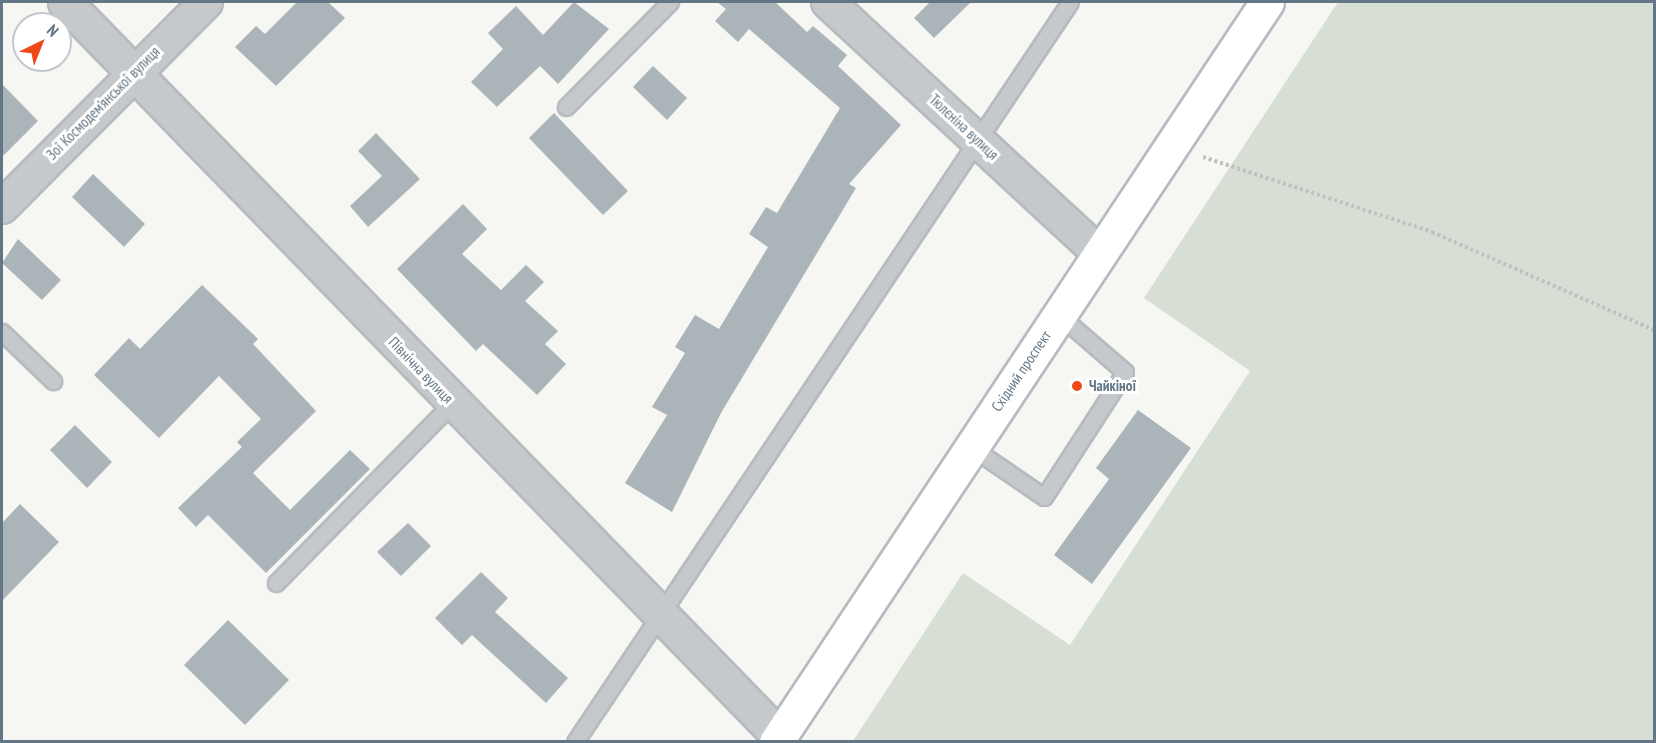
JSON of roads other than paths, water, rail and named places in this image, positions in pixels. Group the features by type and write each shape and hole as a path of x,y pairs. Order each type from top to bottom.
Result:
{"main road":[{"name":"Східний проспект","path":"777,739 1267,2"}],"street":[{"name":"Північна вулиця","path":"65,2 661,613 777,739"},
{"name":"Зої Космодем’янської вулиця","path":"2,207 132,72 206,2"},
{"name":"Тюлєніна вулиця","path":"828,2 1100,254"}],"lane":[{"path":"566,107 669,2"},
{"path":"575,741 1070,2"},
{"path":"971,447 1044,497 1125,372 1059,315"},
{"path":"2,332 53,381"},
{"path":"276,583 453,402"}],"place":[{"name":"Чайкіної","path":"1077,386"}]}
